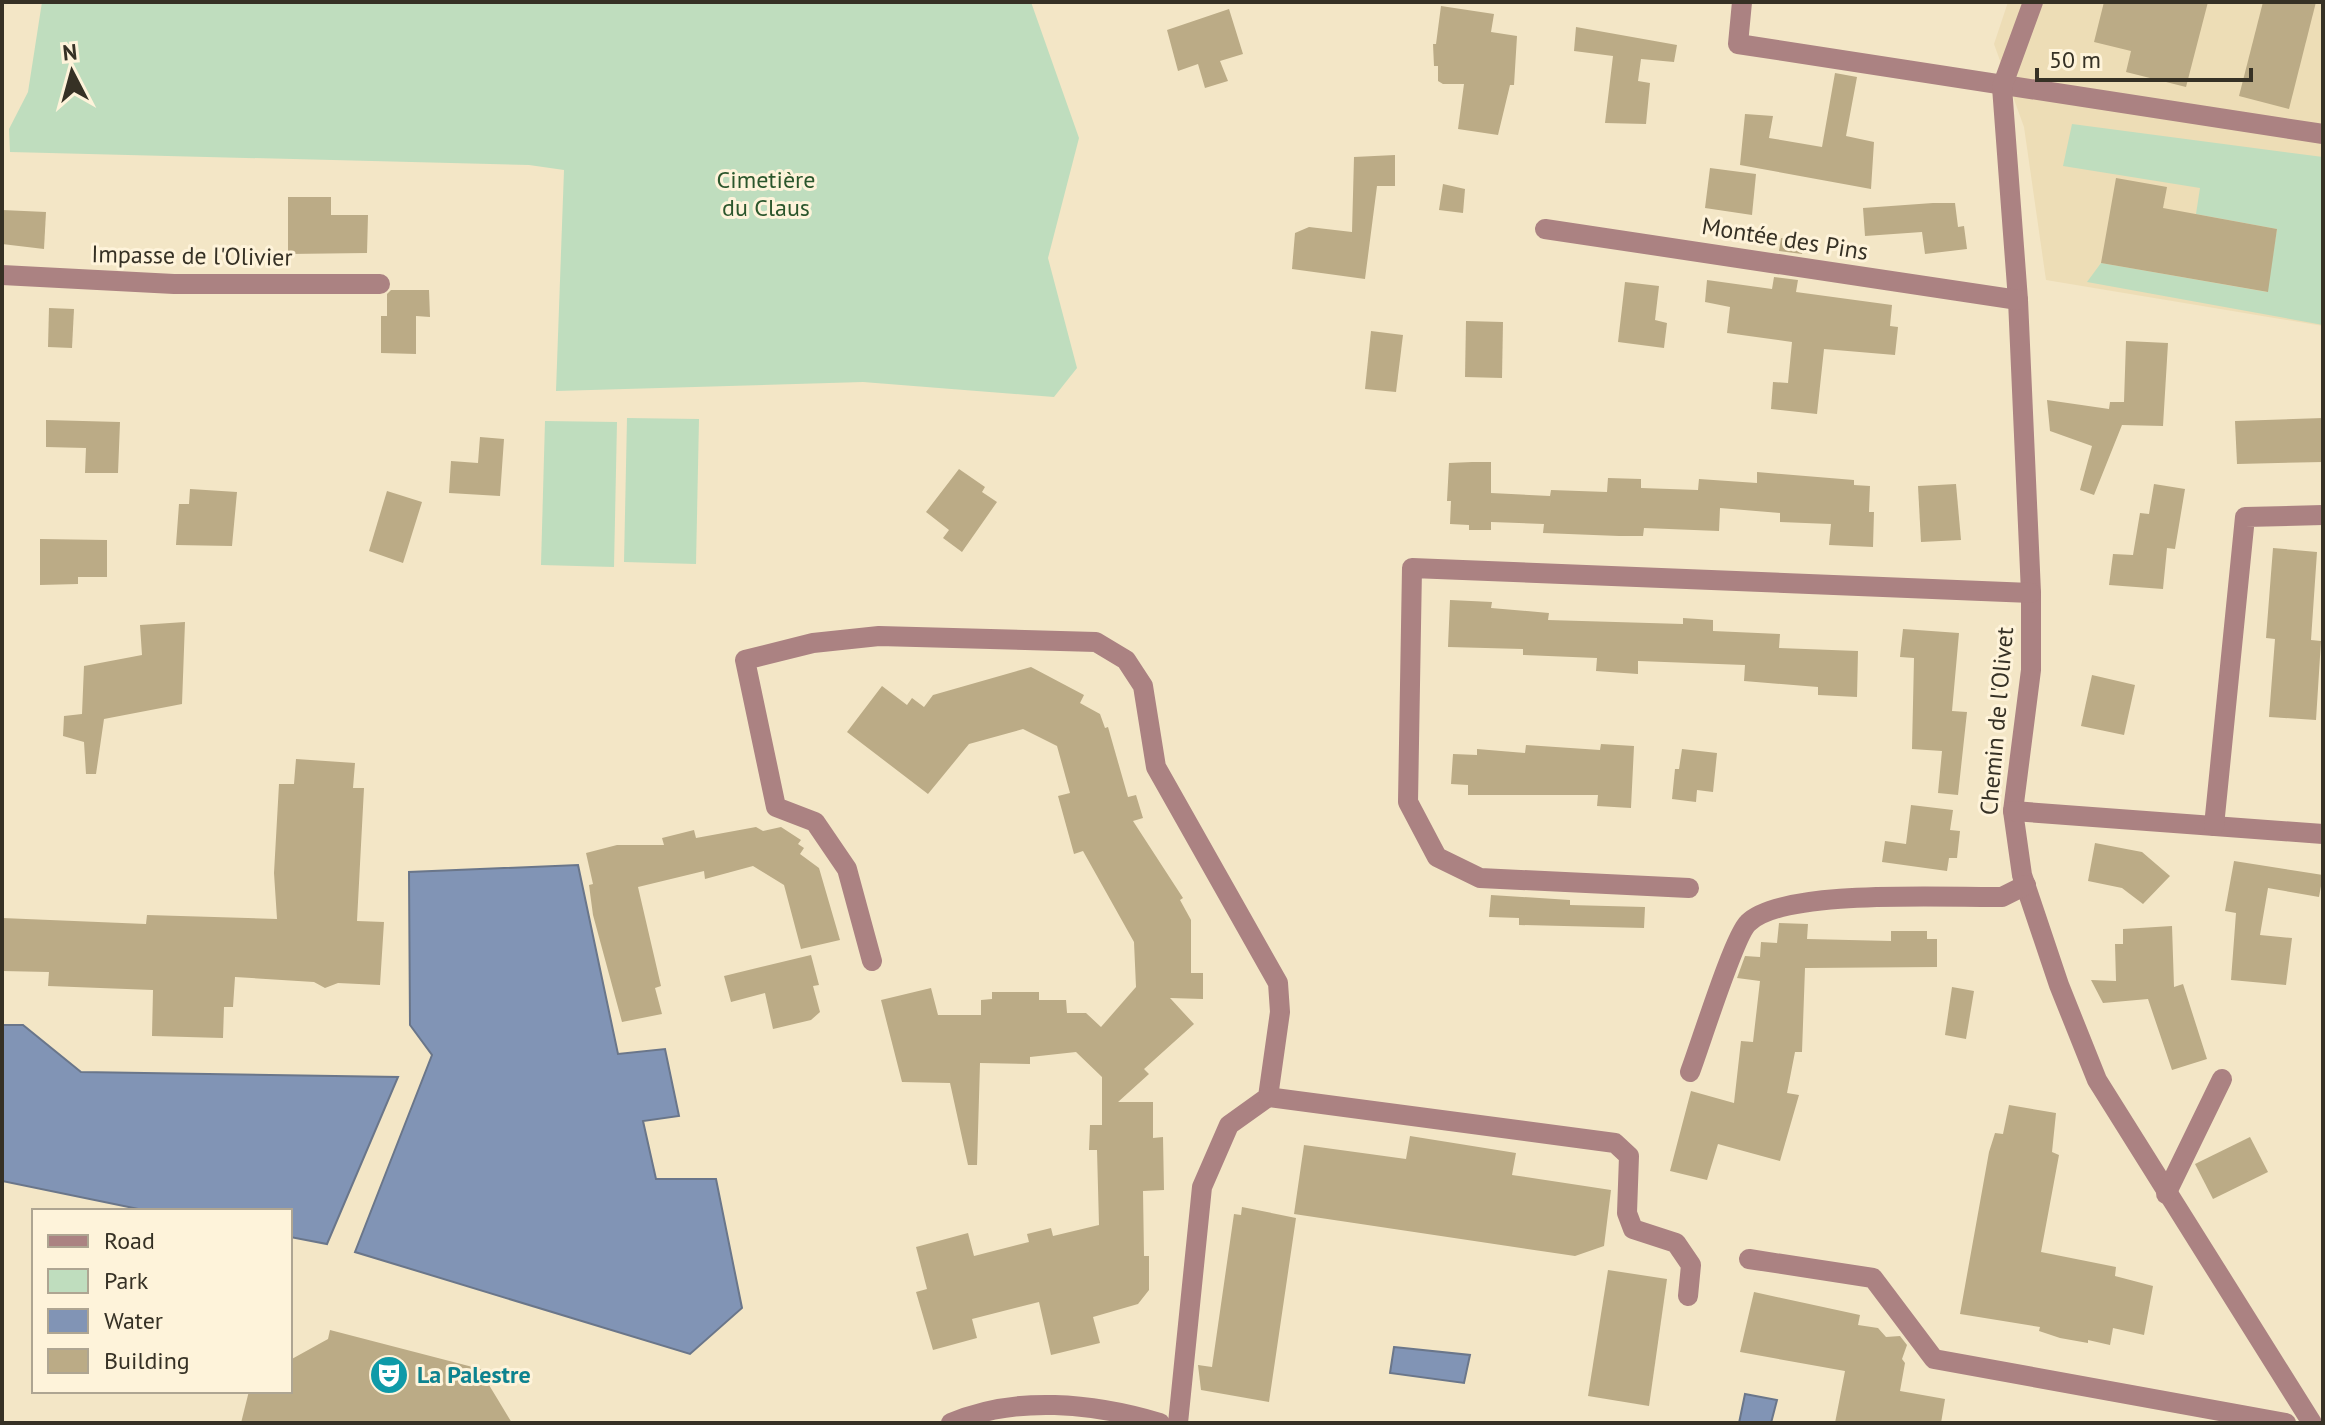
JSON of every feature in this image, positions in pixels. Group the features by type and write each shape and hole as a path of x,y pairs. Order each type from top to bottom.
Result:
{"street":[{"path":"1742,2 1738,44 2323,134"},
{"name":"Chemin de l'Olivet","path":"2033,2 2002,87 2018,300 2031,593 2031,670 2013,811 2026,885 2059,985 2097,1080 2312,1423"},
{"name":"Montée des Pins","path":"1545,229 2018,300"},
{"name":"Impasse de l'Olivier","path":"2,275 174,284 380,284"},
{"path":"2214,826 2245,517 2323,515"},
{"path":"1689,888 1480,878 1437,857 1408,802 1412,568 2031,593"},
{"path":"872,961 847,869 815,822 776,807 745,660 813,643 879,636 1096,642 1126,660 1143,686 1156,767 1278,983 1280,1012 1268,1097"},
{"path":"2013,811 2323,834"},
{"path":"1690,1072 1747,923 1773,908 1826,900 2002,897 2026,885"},
{"path":"2166,1194 2222,1079"},
{"path":"1178,1423 1202,1187 1229,1125 1268,1097 1615,1143 1629,1156 1627,1213 1633,1229 1676,1243 1691,1265 1688,1296"},
{"path":"1749,1259 1873,1278 1934,1359 2286,1423"},
{"path":"951,1423 1038,1404 1116,1410 1160,1423"}],"shaded area":[{"path":"2008,2 2323,2 2323,326 2046,280 2024,127 1994,44"}],"green space":[{"name":"Cimetière du Claus","path":"42,2 1031,2 1079,138 1048,258 1077,368 1054,397 863,382 556,391 564,170 529,165 10,152 9,129 28,92"},
{"path":"2072,124 2323,157 2323,325 2087,282 2101,263 2267,292 2277,229 2196,214 2200,188 2063,166"},
{"path":"627,418 699,419 696,564 624,562"},
{"path":"545,421 617,422 614,567 541,565"}],"water":[{"path":"578,865 618,1054 665,1049 679,1116 643,1121 656,1179 716,1179 742,1308 690,1354 355,1252 432,1055 410,1025 409,872"},
{"path":"2,1025 23,1025 81,1072 398,1077 327,1244 292,1237 292,1209 138,1209 2,1181"},
{"path":"1394,1347 1470,1355 1464,1383 1390,1373"},
{"path":"1745,1394 1777,1400 1771,1423 1739,1423"}],"building":[{"path":"2104,2 2208,2 2186,87 2126,72 2131,51 2094,42"},
{"path":"2263,2 2316,2 2289,109 2239,96"},
{"path":"1441,6 1494,14 1491,32 1517,36 1514,85 1510,85 1498,135 1458,129 1464,84 1443,84 1438,81 1438,66 1434,66 1433,44 1436,44"},
{"path":"1229,9 1243,54 1220,61 1228,81 1205,88 1198,64 1178,71 1167,30"},
{"path":"1576,27 1677,45 1674,62 1641,59 1638,81 1650,83 1646,124 1605,123 1613,56 1574,51"},
{"path":"1835,73 1857,77 1846,136 1874,142 1871,189 1740,165 1745,114 1773,116 1769,138 1822,147"},
{"path":"1395,155 1395,186 1377,186 1365,279 1292,269 1295,233 1309,227 1352,232 1354,157"},
{"path":"1710,168 1756,174 1752,215 1705,208"},
{"path":"2116,178 2167,187 2163,208 2277,229 2268,292 2101,263"},
{"path":"1443,184 1465,189 1463,213 1439,210"},
{"path":"288,197 331,197 331,215 368,215 367,253 288,254"},
{"path":"1955,203 1958,227 1964,226 1967,249 1925,254 1922,232 1865,236 1863,208"},
{"path":"2,210 46,212 44,249 2,244"},
{"path":"1781,238 1804,242 1802,254 1779,251"},
{"path":"1774,277 1798,280 1796,292 1892,305 1890,326 1898,327 1895,355 1824,349 1817,414 1771,409 1773,382 1788,383 1792,342 1727,333 1730,307 1705,302 1707,280 1772,289"},
{"path":"1625,282 1659,286 1655,320 1667,323 1664,348 1618,342"},
{"path":"391,290 429,290 430,317 416,316 416,354 381,353 381,316 387,316 387,294"},
{"path":"49,308 74,309 72,348 48,347"},
{"path":"1466,321 1503,322 1502,378 1465,377"},
{"path":"1371,331 1403,335 1396,392 1365,389"},
{"path":"2126,341 2168,343 2163,426 2122,425 2094,495 2080,490 2092,446 2050,431 2047,400 2109,409 2110,402 2124,402"},
{"path":"2323,418 2323,462 2237,464 2235,421"},
{"path":"46,420 120,422 118,473 85,473 86,448 46,447"},
{"path":"480,437 504,439 500,496 449,493 451,461 478,463"},
{"path":"1491,462 1491,493 1550,496 1551,490 1607,492 1608,478 1641,479 1641,488 1698,490 1699,479 1757,483 1757,472 1854,480 1854,485 1870,486 1869,512 1874,512 1873,547 1829,545 1831,524 1780,522 1780,513 1720,508 1719,531 1644,528 1643,536 1543,533 1544,524 1491,522 1491,530 1469,530 1469,525 1450,524 1451,501 1447,501 1449,463"},
{"path":"959,469 985,487 982,492 997,502 962,552 943,538 949,530 926,512"},
{"path":"1956,484 1961,540 1921,542 1918,486"},
{"path":"2154,484 2185,489 2175,549 2167,548 2163,589 2109,585 2113,554 2133,555 2140,513 2149,514"},
{"path":"190,489 237,492 232,546 176,545 179,504 189,504"},
{"path":"387,491 422,502 403,563 369,551"},
{"path":"40,539 107,540 107,577 78,577 78,584 40,585"},
{"path":"2273,548 2317,552 2311,640 2321,641 2316,720 2269,717 2275,639 2266,638"},
{"path":"1450,600 1492,602 1491,608 1549,613 1548,620 1683,624 1683,618 1713,620 1713,631 1780,634 1779,648 1858,651 1857,697 1818,695 1818,687 1744,681 1745,665 1638,661 1638,674 1596,671 1597,658 1523,655 1523,649 1448,647"},
{"path":"185,622 182,704 104,719 96,774 86,774 84,742 63,736 64,716 82,714 84,666 142,655 140,625"},
{"path":"1903,629 1959,633 1952,711 1967,712 1958,795 1938,793 1942,751 1912,749 1914,658 1900,657"},
{"path":"1031,667 1084,695 1080,703 1100,714 1105,728 1108,727 1128,797 1136,795 1143,818 1133,821 1183,898 1180,900 1191,920 1191,973 1203,973 1203,999 1170,998 1194,1024 1144,1069 1149,1074 1118,1102 1153,1102 1153,1138 1163,1137 1164,1190 1143,1191 1144,1256 1149,1256 1149,1290 1138,1304 1093,1317 1100,1343 1051,1355 1039,1302 972,1319 977,1338 933,1350 916,1292 927,1289 916,1247 968,1233 974,1256 1029,1242 1027,1234 1051,1228 1053,1236 1099,1225 1097,1150 1089,1150 1090,1125 1102,1125 1102,1077 1076,1052 1030,1057 1030,1064 980,1063 977,1165 968,1165 950,1083 902,1082 881,1000 931,988 938,1015 981,1015 981,1000 992,999 992,992 1039,992 1039,1000 1066,1000 1067,1013 1086,1013 1101,1027 1136,987 1134,942 1083,851 1074,854 1058,796 1070,793 1057,746 1023,729 969,744 928,794 847,732 882,686 907,705 912,698 924,707 933,695"},
{"path":"2092,675 2135,685 2124,735 2081,726"},
{"path":"1601,744 1634,746 1631,808 1597,806 1598,795 1468,795 1468,785 1451,784 1453,754 1477,755 1477,749 1525,753 1526,745 1600,750"},
{"path":"1682,749 1717,753 1713,792 1697,790 1696,802 1672,799 1675,769 1679,769"},
{"path":"296,759 355,763 353,788 364,788 357,921 384,922 380,985 338,983 325,988 314,982 235,977 233,1007 224,1007 223,1038 152,1036 153,990 48,986 49,972 2,971 2,918 146,924 147,915 277,919 274,873 279,784 294,784"},
{"path":"1911,805 1953,810 1950,830 1960,831 1957,858 1949,858 1947,871 1882,862 1885,841 1906,844"},
{"path":"756,827 763,831 781,827 801,840 798,844 804,848 800,854 819,868 840,940 801,949 784,885 753,866 705,879 704,871 638,887 661,986 655,988 662,1014 622,1022 593,915 589,885 593,884 586,853 617,845 664,845 662,838 694,830 696,838"},
{"path":"2095,843 2142,852 2170,876 2143,904 2122,888 2088,881"},
{"path":"2234,861 2323,875 2319,897 2268,888 2260,935 2292,938 2286,985 2231,980 2236,913 2225,911"},
{"path":"1491,895 1570,900 1570,905 1645,907 1644,928 1519,925 1519,918 1489,917"},
{"path":"1779,923 1808,924 1807,939 1891,941 1891,931 1927,931 1927,939 1937,939 1937,967 1805,968 1802,1052 1795,1052 1787,1093 1799,1095 1780,1161 1718,1144 1707,1180 1670,1171 1691,1091 1734,1103 1741,1041 1753,1042 1760,981 1737,978 1745,956 1760,957 1761,942 1777,943"},
{"path":"2172,926 2174,987 2183,984 2207,1059 2172,1070 2148,999 2103,1003 2091,980 2116,981 2115,944 2123,944 2123,929"},
{"path":"811,955 819,985 813,986 820,1012 811,1020 773,1029 765,993 731,1002 724,976"},
{"path":"1952,987 1974,991 1966,1039 1945,1035"},
{"path":"2009,1105 2056,1113 2052,1152 2059,1155 2041,1252 2116,1267 2115,1276 2153,1286 2144,1335 2113,1328 2110,1345 2088,1340 2088,1343 2039,1331 2040,1327 1960,1314 1989,1152 1995,1133 2003,1134"},
{"path":"1410,1136 1516,1153 1512,1175 1611,1190 1604,1246 1575,1256 1294,1214 1304,1145 1406,1159"},
{"path":"2250,1137 2268,1172 2213,1199 2195,1164"},
{"path":"1242,1207 1296,1218 1269,1402 1201,1390 1198,1365 1212,1367 1234,1214 1241,1215"},
{"path":"1608,1270 1667,1279 1649,1406 1588,1396"},
{"path":"1754,1292 1860,1315 1858,1325 1878,1328 1886,1337 1900,1336 1907,1345 1902,1359 1905,1363 1900,1391 1945,1399 1941,1423 1835,1423 1845,1371 1740,1352"},
{"name":"La Palestre","path":"330,1330 488,1371 486,1380 512,1423 241,1423 248,1393 292,1393 292,1359 328,1339"}],"place":[{"name":"La Palestre","path":"389,1375"}]}
